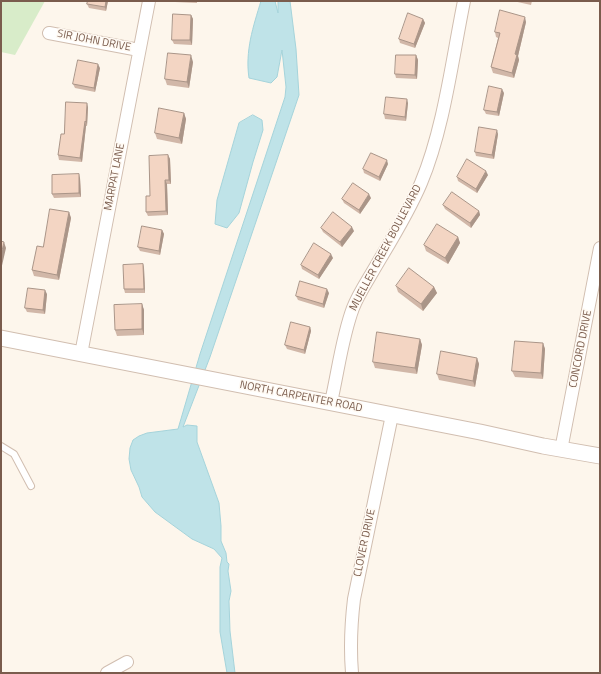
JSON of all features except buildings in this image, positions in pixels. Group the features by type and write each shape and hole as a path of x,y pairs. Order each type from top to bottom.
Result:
{"street":[{"name":"MARPAT LANE","path":"81,354 149,1"},
{"name":"MUELLER CREEK BOULEVARD","path":"331,402 348,323 354,307 362,290 409,209 433,151 464,1"},
{"name":"SIR JOHN DRIVE","path":"49,33 139,50"},
{"name":"CONCORD DRIVE","path":"561,450 600,248"},
{"name":"NORTH CARPENTER ROAD","path":"1,338 331,402 561,450 600,456"},
{"name":"CLOVER DRIVE","path":"352,673 351,627 354,599 392,415"},
{"path":"108,673 127,662"}],"lane":[{"path":"1,446 14,454 31,486"}],"green space":[{"path":"1,1 45,1 15,55 1,52"}],"water":[{"path":"261,1 275,1 278,13 278,1 290,1 296,49 299,95 210,357 183,427 187,425 197,426 197,442 219,503 221,541 226,553 227,562 229,564 228,571 231,591 229,601 230,631 235,673 227,673 220,632 220,567 222,558 214,549 192,539 155,512 142,497 131,470 129,459 130,448 133,440 139,436 147,433 178,429 200,354 285,97 286,87 282,50 277,77 271,83 249,78 249,49"},
{"path":"253,115 262,120 263,130 239,213 227,228 215,224 217,200 239,123"}]}
